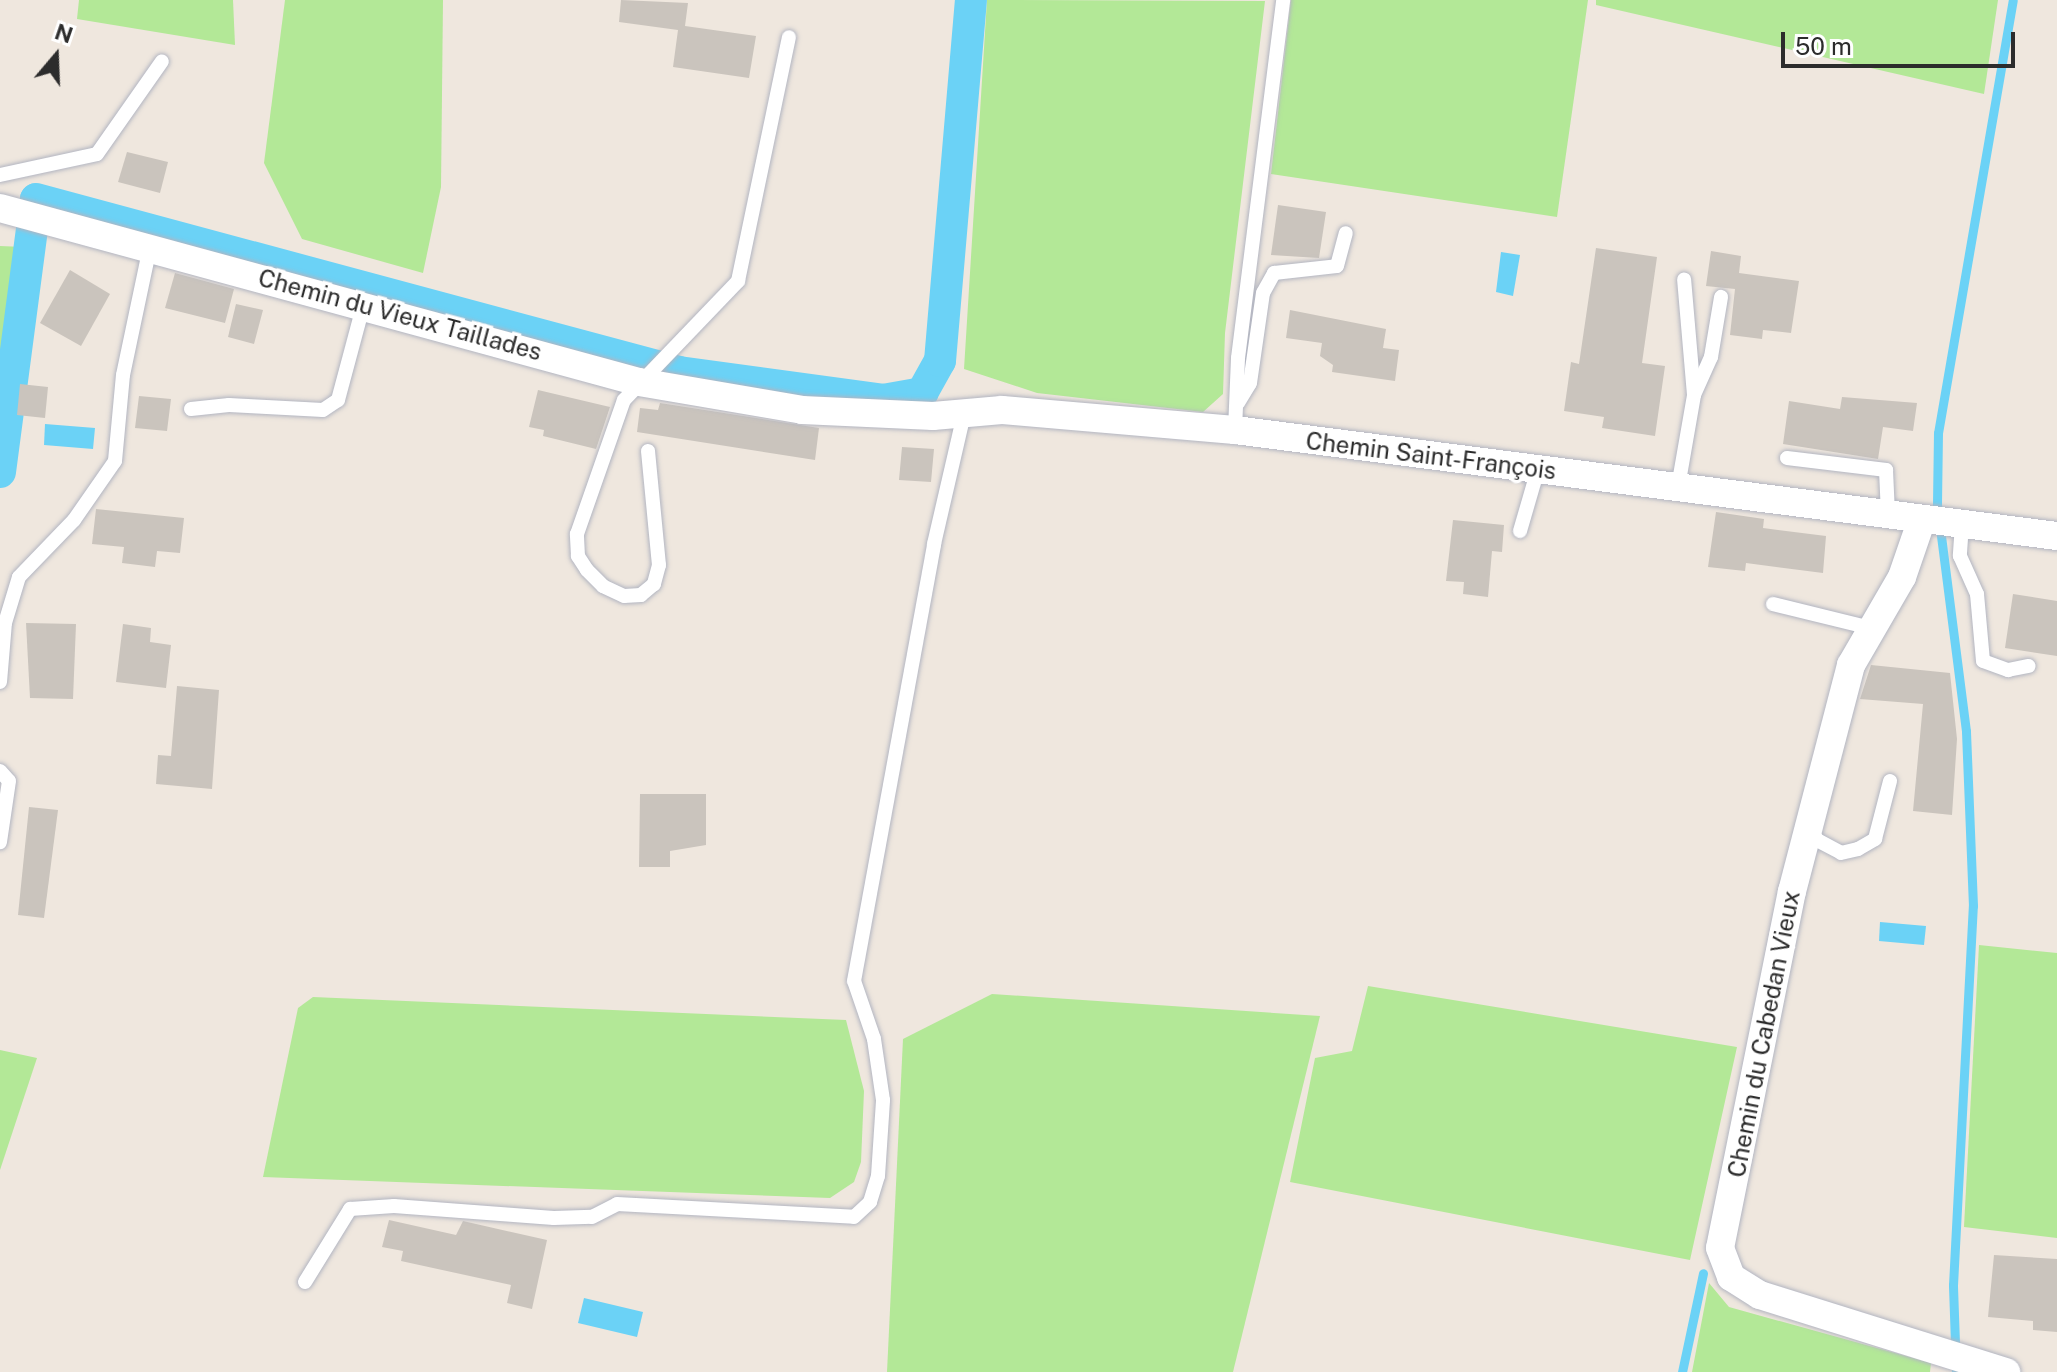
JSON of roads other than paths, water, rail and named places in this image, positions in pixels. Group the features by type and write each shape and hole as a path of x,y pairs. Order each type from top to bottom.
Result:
{"street":[{"name":"Chemin du Vieux Taillades","path":"0,208 639,382 802,410"},
{"name":"Chemin Saint-François","path":"802,410 901,416 965,410 1235,418 1538,469 2057,536"},
{"name":"Chemin du Cabedan Vieux","path":"1941,521 1902,577 1851,665 1808,827 1720,1248 1731,1277 1760,1295 2006,1372"}],"lane":[{"path":"1235,418 1283,0"},
{"path":"648,451 659,565 654,584 641,595 624,596 603,586 587,570 578,556 577,534 624,400 738,281 789,37"},
{"path":"0,175 97,154 162,61"},
{"path":"1235,418 1250,383 1263,293 1274,273 1337,266 1346,233"},
{"path":"0,682 5,623 19,577 74,520 115,461 123,375 150,247"},
{"path":"1684,279 1694,395"},
{"path":"1678,487 1694,395 1711,357 1721,297"},
{"path":"191,409 323,410 338,400 363,307"},
{"path":"305,1282 350,1209 394,1206 554,1218 592,1217 617,1204 854,1217 870,1202 878,1176 883,1100 874,1039 854,981 934,544 965,410"},
{"path":"1787,458 1886,470 1888,514"},
{"path":"1520,531 1538,469"},
{"path":"1941,521 1977,594 1983,661 2008,670 2029,666"},
{"path":"1773,604 1871,628"},
{"path":"0,771 9,781 0,842"},
{"path":"1808,827 1817,840 1841,853 1858,849 1875,839 1890,781"}],"water":[{"path":"1501,252 1520,255 1513,296 1496,292"},
{"path":"45,424 95,428 93,449 44,445"},
{"path":"1880,922 1926,926 1924,945 1879,941"},
{"path":"584,1298 643,1312 637,1337 578,1323"}],"waterway":[{"path":"0,472 36,199 679,372 883,400 922,393 940,361 971,0"},
{"path":"1956,1372 1953,1285 1973,906 1966,731 1937,504 1938,433 2013,0"},
{"path":"1682,1372 1703,1273"}]}
